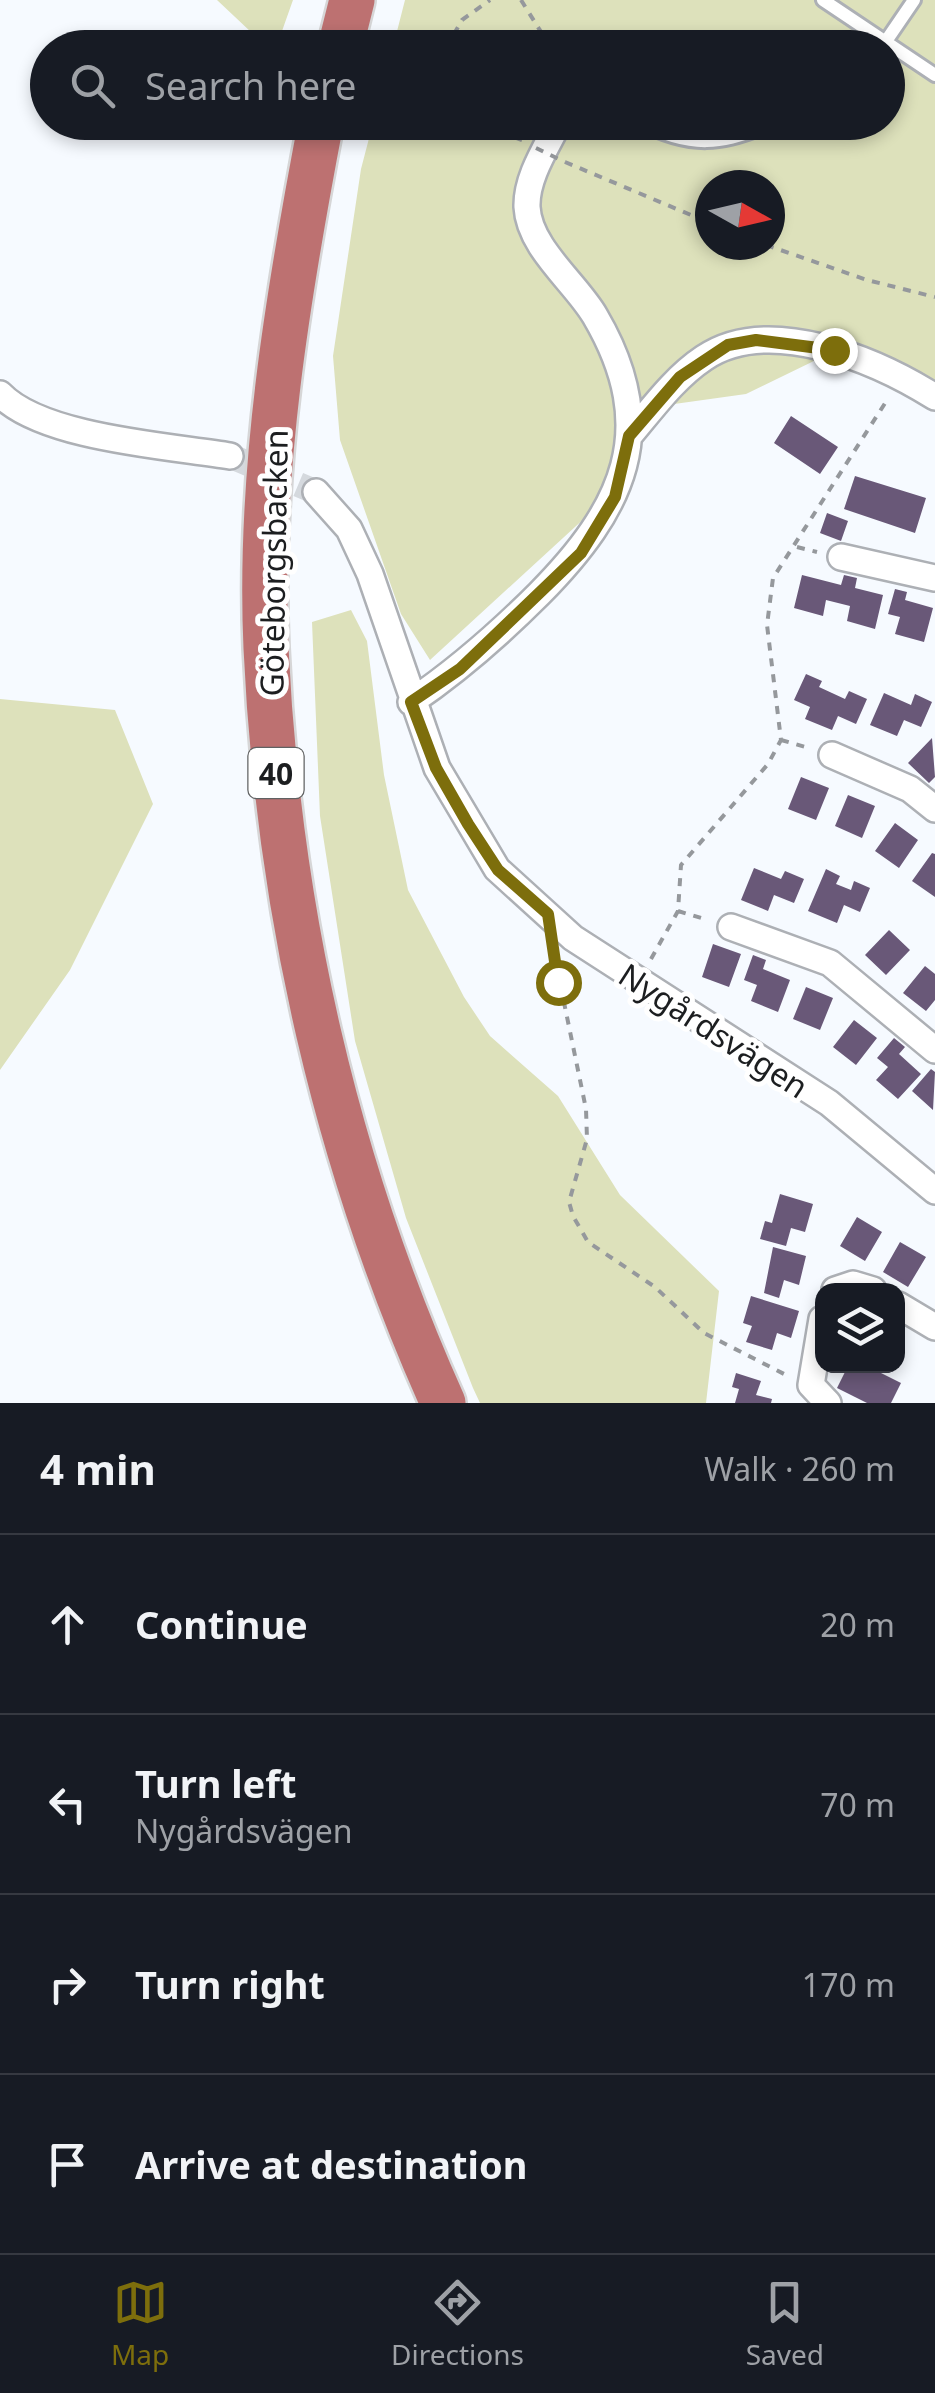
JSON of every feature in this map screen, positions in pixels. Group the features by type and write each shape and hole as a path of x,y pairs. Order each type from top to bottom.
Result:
{"highway":[{"path":"318,30 325,0"},
{"path":"344,30 352,0"},
{"name":"Göteborgsbacken","path":"292,140 248,423 240,622 246,749 277,966 313,1125 344,1225 414,1403"},
{"name":"Göteborgsbacken","path":"318,140 286,324 274,434 266,646 273,748 303,964 328,1076 384,1262 442,1403"}],"street":[{"path":"411,702 460,669 581,553 615,497 629,436 623,393 599,324 533,229 527,210 528,190 551,140"},
{"path":"629,436 680,377 728,345 756,340 834,350 902,376 935,397"},
{"path":"0,394 12,407 49,425 230,456"},
{"name":"Nygårdsvägen","path":"316,492 350,529 370,574 436,768 498,870 637,982 829,1103 935,1192"},
{"path":"841,557 881,562 935,578"},
{"path":"832,755 910,789 935,808"},
{"path":"731,927 830,963 935,1050"},
{"path":"905,1309 935,1327"}],"lane":[{"path":"822,0 863,30"},
{"path":"894,30 914,0"},
{"path":"905,57 935,75"},
{"path":"690,140 734,140"}],"path":[{"path":"456,30 462,20 490,0"},
{"path":"521,0 540,30"},
{"path":"536,148 695,218"},
{"path":"785,252 935,297"},
{"path":"650,962 678,911 682,865 768,764 782,740 767,625 773,578 902,376"},
{"path":"782,740 832,755"},
{"path":"678,911 731,927"},
{"path":"548,914 586,1109 586,1139 569,1202 573,1216 588,1242 655,1286 704,1333 819,1394"}],"green space":[{"path":"217,0 293,0 282,30 249,30"},
{"path":"405,0 935,0 935,394 855,341 746,394 617,412 612,493 430,660 401,614 340,440 333,356 369,140 905,140 905,30 397,30"},
{"path":"351,610 367,641 384,775 408,890 464,997 490,1036 558,1096 620,1195 719,1291 706,1403 480,1403 473,1388 406,1218 355,1041 320,816 312,622"},
{"path":"0,699 115,710 153,804 70,970 0,1070"}],"building":[{"path":"791,416 838,447 820,474 774,443"},
{"path":"855,476 926,498 915,533 844,509"},
{"path":"827,513 848,521 841,541 820,533"},
{"path":"802,575 841,585 844,575 857,578 855,588 883,595 875,629 847,621 850,606 826,600 823,616 794,608"},
{"path":"895,589 907,592 905,600 933,608 924,642 895,634 900,617 888,614"},
{"path":"806,674 822,681 819,687 845,699 849,691 867,699 856,724 838,716 832,730 805,719 810,707 794,700"},
{"path":"884,693 911,705 915,694 932,702 921,727 904,720 897,736 870,725"},
{"path":"932,738 935,777 929,783 908,763"},
{"path":"801,777 829,788 816,820 788,809"},
{"path":"848,795 875,806 862,838 835,826"},
{"path":"895,823 918,840 899,868 875,851"},
{"path":"935,854 935,897 912,881"},
{"path":"754,868 781,879 785,871 804,879 794,903 774,895 768,911 741,900"},
{"path":"826,869 840,876 836,884 851,890 854,881 870,888 860,912 844,905 837,923 808,911"},
{"path":"889,930 910,950 886,975 865,955"},
{"path":"713,944 741,954 729,987 702,977"},
{"path":"753,955 766,960 763,969 790,980 778,1012 751,1001 757,985 744,980"},
{"path":"925,966 935,974 935,1000 926,1011 903,993"},
{"path":"806,987 833,998 820,1030 793,1019"},
{"path":"854,1020 877,1038 856,1065 833,1047"},
{"path":"894,1038 905,1047 899,1054 921,1074 898,1099 876,1080 888,1067 877,1058"},
{"path":"931,1069 935,1072 933,1110 912,1091"},
{"path":"780,1194 813,1204 805,1232 791,1228 786,1246 760,1239 765,1221 772,1223"},
{"path":"857,1217 882,1232 865,1261 840,1246"},
{"path":"900,1242 926,1257 908,1287 883,1272"},
{"path":"773,1247 806,1256 799,1285 784,1280 779,1298 764,1293"},
{"path":"751,1296 799,1311 791,1338 777,1333 772,1350 746,1342 752,1326 743,1323"},
{"path":"736,1373 761,1381 756,1395 772,1399 771,1403 735,1403 739,1389 732,1387"},
{"path":"844,1373 881,1373 901,1383 891,1403 867,1403 837,1388"}],"tunnel":[{"path":"230,456 316,492"}],"route":[{"path":"558,982 548,914 498,870 468,824 436,768 411,702 460,669 581,553 615,497 629,436 680,377 728,345 756,340 834,350"}]}
